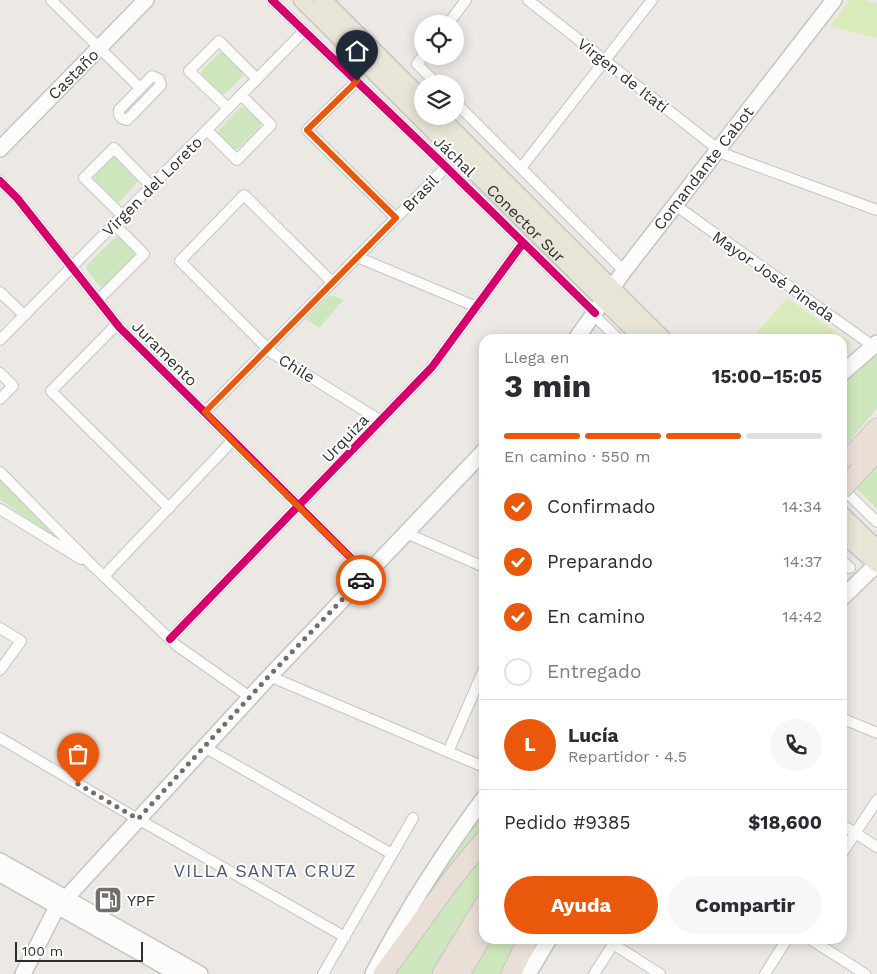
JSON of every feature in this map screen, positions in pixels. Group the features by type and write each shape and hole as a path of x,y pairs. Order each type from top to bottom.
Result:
{"highway":[{"path":"849,466 875,435"},
{"path":"383,974 452,879 479,846"},
{"path":"442,974 479,913"},
{"path":"460,974 479,942"},
{"path":"511,974 526,944"}],"main road":[{"name":"Castaño","path":"0,148 146,0"},
{"name":"Conector Sur","path":"302,0 601,304 638,334"},
{"path":"323,0 414,91"},
{"name":"Comandante Cabot","path":"580,334 675,205 834,0"},
{"name":"Conector Sur","path":"448,125 601,304 655,334"},
{"path":"847,369 875,344"},
{"path":"23,974 62,902 250,697 479,456"},
{"path":"847,520 877,549"},
{"path":"847,537 877,564 847,593"},
{"path":"373,974 403,920 455,838 479,805"},
{"path":"0,861 178,974"},
{"path":"0,874 62,902 200,974"},
{"path":"528,974 546,944"}],"street":[{"path":"51,0 140,88"},
{"name":"Jáchal","path":"272,0 524,243 601,304 616,334"},
{"path":"455,15 466,0"},
{"name":"Virgen de Itatí","path":"528,0 724,154 877,210"},
{"path":"521,168 652,0"},
{"name":"Virgen del Loreto","path":"0,340 304,31"},
{"path":"228,108 189,71 219,41 257,79"},
{"path":"357,81 307,130 396,218"},
{"path":"207,130 237,160 271,125 241,95"},
{"path":"464,111 624,272"},
{"path":"123,216 84,178 114,148 151,186"},
{"name":"Brasil","path":"205,412 446,167"},
{"name":"Juramento","path":"0,181 17,198 117,324 367,574"},
{"name":"Chile","path":"332,282 244,195 180,261 268,348 381,421"},
{"name":"Mayor José Pineda","path":"675,205 875,344"},
{"path":"98,300 144,254 114,224"},
{"name":"Urquiza","path":"170,639 432,367 524,243"},
{"path":"358,257 477,307"},
{"path":"0,292 24,315"},
{"path":"117,324 51,391 169,508"},
{"path":"0,373 13,386 0,399"},
{"path":"104,576 233,440"},
{"path":"0,472 93,566 170,639 250,697"},
{"path":"847,494 877,522"},
{"path":"0,509 93,566"},
{"path":"406,533 479,565"},
{"path":"847,565 850,568"},
{"path":"0,628 21,641 0,670"},
{"path":"270,676 479,765"},
{"path":"448,752 479,681"},
{"path":"847,720 877,733"},
{"path":"0,738 345,937"},
{"path":"204,747 392,854"},
{"path":"847,846 877,800"},
{"path":"323,974 413,818"},
{"path":"847,828 877,847"},
{"path":"594,974 613,944"},
{"path":"619,944 660,974"},
{"path":"764,974 784,944"},
{"path":"818,944 865,974"}],"green space":[{"path":"850,0 864,0 877,4 877,38 830,26"},
{"path":"220,52 223,52 243,72 243,76 226,93 221,94 201,74 202,70"},
{"path":"241,107 245,108 261,123 260,127 238,149 234,149 219,135 218,131"},
{"path":"112,158 115,158 137,179 137,183 120,201 115,201 95,180 95,176"},
{"path":"116,237 120,237 134,251 134,256 104,286 100,287 87,270 87,265"},
{"path":"330,295 343,300 319,328 306,319"},
{"path":"787,298 839,334 755,334"},
{"path":"847,340 850,342 847,352"},
{"path":"877,350 877,408 847,444 847,377"},
{"path":"877,463 877,509 856,488"},
{"path":"0,481 58,536 57,538 0,500"},
{"path":"479,816 479,838 397,940"},
{"path":"479,853 479,896 432,974 386,974"},
{"path":"487,944 521,944 506,974 470,974"}],"cycle path":[{"path":"272,0 595,313"},
{"path":"0,181 17,198 120,328 367,574"},
{"path":"170,639 432,367 523,243"}],"way so far":[{"path":"78,784 138,819 269,676 361,580"}],"place":[{"name":"YPF","path":"108,900"}],"district":[{"name":"VILLA SANTA CRUZ","path":"265,871"}],"route":[{"path":"357,81 307,130 396,218 205,412 367,574 361,580"}]}
